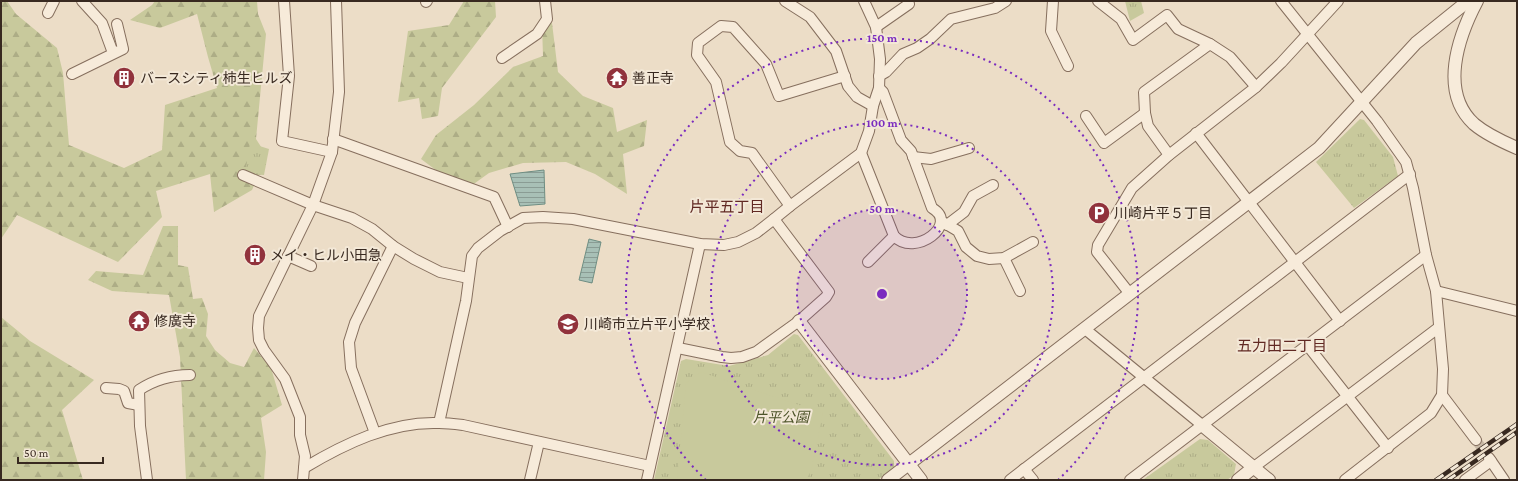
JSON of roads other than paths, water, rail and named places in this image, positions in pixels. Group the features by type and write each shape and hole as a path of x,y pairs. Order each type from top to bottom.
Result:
{"street":[{"path":"48,13 54,1"},
{"path":"82,1 102,23 113,53"},
{"path":"284,1 289,76 282,140 332,152"},
{"path":"303,480 305,456 300,435 300,417 285,380 264,350 259,340 258,328 259,316 313,205 332,152 339,92 336,1"},
{"path":"502,58 537,34 547,19 545,1"},
{"path":"785,1 810,17 836,51 848,86 857,97 873,106"},
{"path":"439,423 466,301 472,256 478,248 508,227 524,218 543,217 573,219 700,244 724,245 738,242 774,220 790,206 861,153 869,131 873,106 879,88 880,59 876,27 864,1"},
{"path":"879,76 886,72 902,54 917,48 930,39 951,19 995,8 1006,1"},
{"path":"1052,1 1051,31 1068,66"},
{"path":"1098,1 1121,19 1133,40 1167,15 1178,28 1210,44 1230,57 1256,87"},
{"path":"1282,1 1377,121 1406,162 1414,188 1426,255 1436,291 1438,328 1443,369 1442,395 1431,413 1346,480"},
{"path":"1130,294 1097,252 1098,245 1132,188 1196,133 1256,87 1308,35 1338,1"},
{"path":"888,480 1319,148 1416,43 1468,1"},
{"path":"1476,1 1470,14 1454,69 1455,90 1459,102 1466,114 1475,124 1517,148"},
{"path":"876,27 909,4"},
{"path":"72,74 122,49 118,24"},
{"path":"790,206 752,153 740,151 730,142 716,82 697,55 698,43 721,26 733,27 766,64 779,96 844,76"},
{"path":"1169,155 1148,126 1145,113 1144,92 1210,44"},
{"path":"879,88 883,92 901,140 909,147 932,208 937,211 944,223 958,231 966,247 978,256 989,259 1004,258 1033,242"},
{"path":"1086,116 1104,143 1145,113"},
{"path":"1196,133 1340,320"},
{"path":"333,138 494,197 508,227"},
{"path":"913,157 931,158 969,148"},
{"path":"861,153 894,236 898,240 910,243 922,242 932,237 944,223 964,212 973,196 993,185"},
{"path":"1010,480 1410,174"},
{"path":"242,175 313,205 352,218 372,229 393,246 414,259 440,272 468,278"},
{"path":"678,348 722,357 742,357 756,352 799,321 826,297 829,292 774,220"},
{"path":"868,262 894,236"},
{"path":"647,480 678,348 700,244"},
{"path":"375,433 351,368 349,342 393,246"},
{"path":"1130,480 1426,255"},
{"path":"288,256 311,266"},
{"path":"1004,258 1020,291"},
{"path":"1436,291 1517,311"},
{"path":"799,321 921,480"},
{"path":"1238,480 1438,328"},
{"path":"1085,329 1269,480"},
{"path":"1308,346 1388,448"},
{"path":"147,480 139,406 139,390 147,385 176,375 190,375"},
{"path":"106,388 124,391 128,403 139,406"},
{"path":"1442,395 1476,440"},
{"path":"304,468 324,456 375,433 420,424 439,423 463,425 650,466"},
{"path":"530,480 539,442"},
{"path":"1465,480 1490,460 1504,480"},
{"path":"1024,469 1033,480"}],"tunnel":[{"path":"1476,440 1489,458"}],"railway":[{"path":"1436,480 1517,424"},
{"path":"1448,480 1517,432"}],"place":[{"name":"バースシティ柿生ヒルズ","path":"124,78"},
{"name":"善正寺","path":"617,78"},
{"name":"川崎片平５丁目","path":"1099,213"},
{"name":"メイ・ヒル小田急","path":"255,255"},
{"name":"修廣寺","path":"139,321"},
{"name":"川崎市立片平小学校","path":"568,324"}],"district":[{"name":"片平五丁目","path":"727,207"},
{"name":"五力田二丁目","path":"1282,346"}],"park label":[{"name":"片平公園","path":"781,417"}]}
